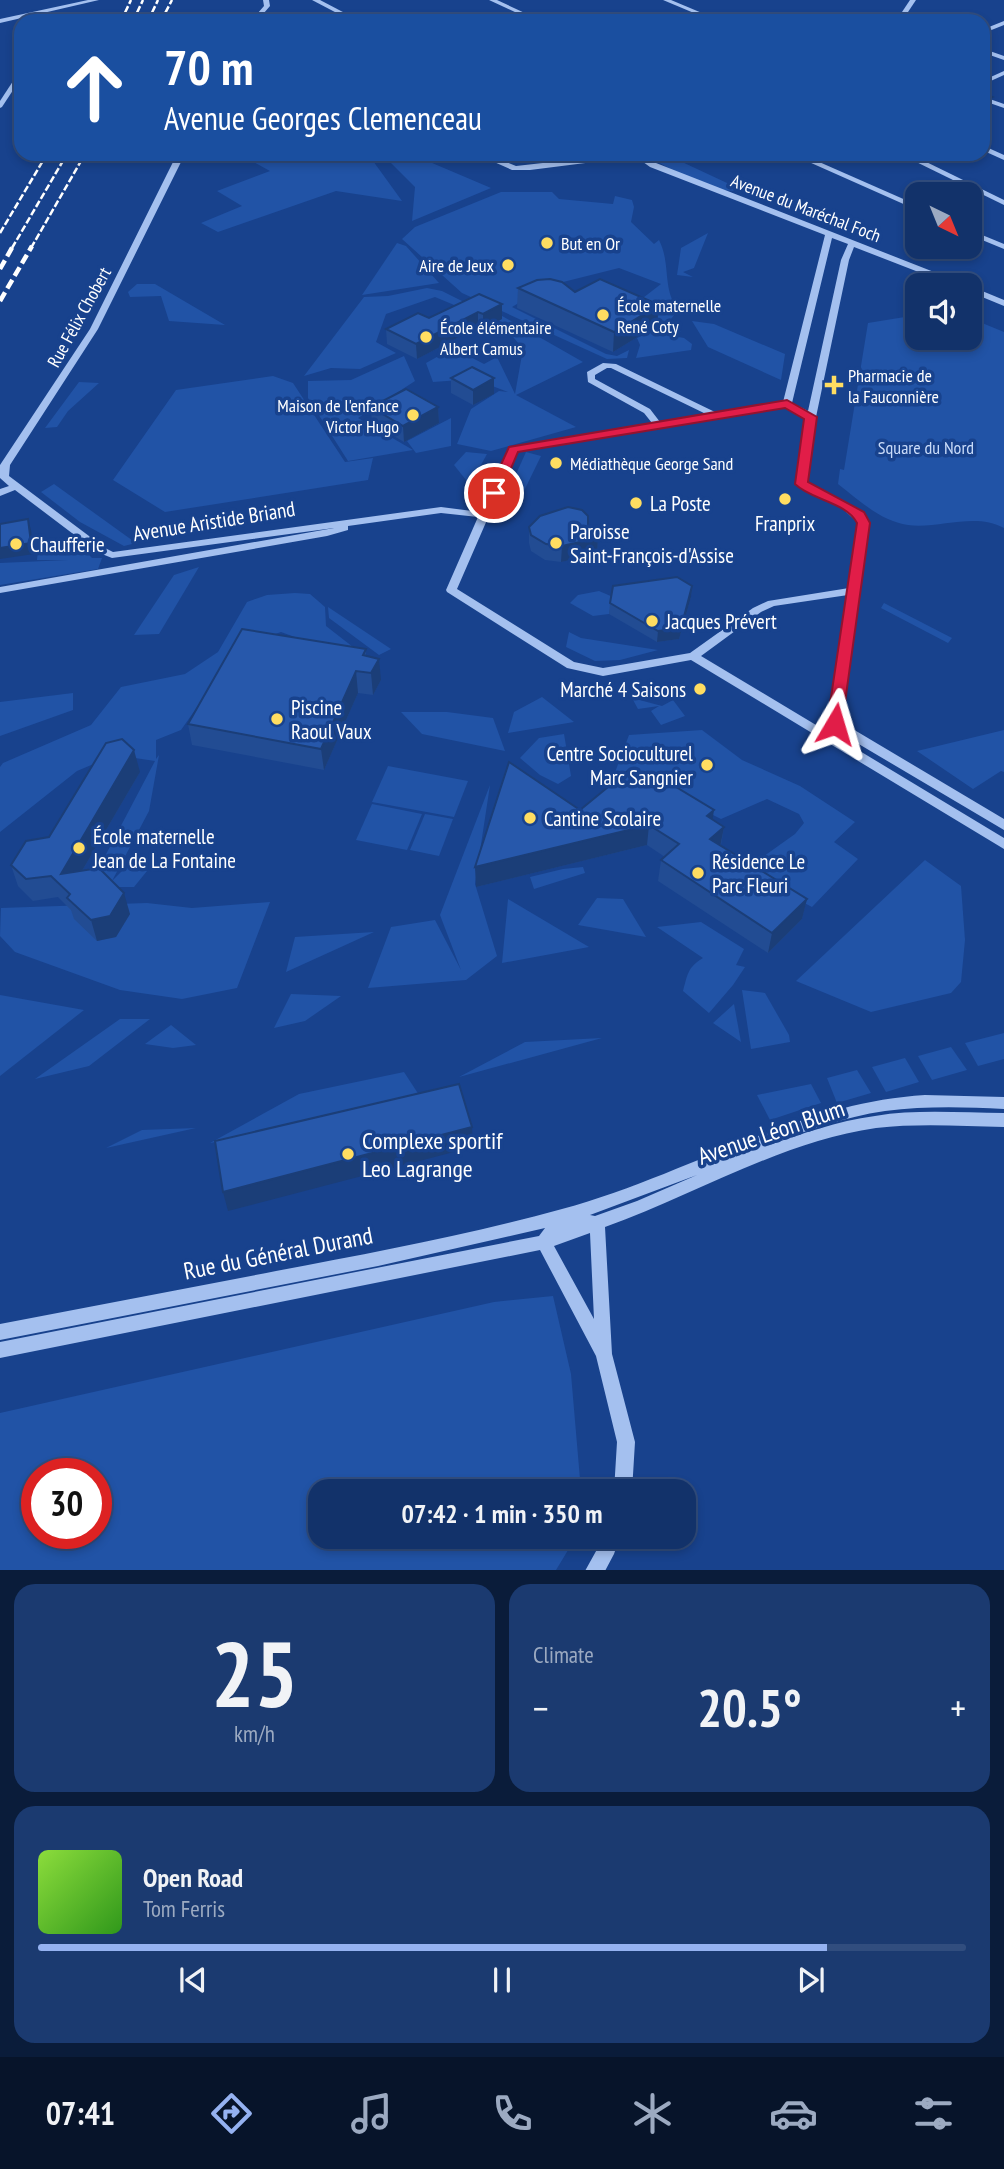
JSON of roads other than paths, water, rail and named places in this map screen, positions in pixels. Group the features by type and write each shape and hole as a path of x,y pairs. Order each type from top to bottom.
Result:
{"street":[{"path":"50,14 91,0"},
{"path":"81,3 96,0"},
{"path":"258,0 263,6 260,12"},
{"path":"260,12 267,6 266,0"},
{"path":"315,0 343,14"},
{"path":"492,0 523,14"},
{"path":"666,0 701,14"},
{"path":"0,106 4,94"},
{"path":"990,101 1002,106"},
{"name":"Rue Félix Chobert","path":"14,487 4,477 5,465 94,328 178,161"},
{"path":"497,161 515,168 580,161"},
{"name":"Avenue du Maréchal Foch","path":"650,161 928,273"},
{"path":"811,161 905,203"},
{"path":"918,161 1004,204"},
{"path":"787,404 829,234"},
{"path":"982,237 1004,247"},
{"path":"822,733 835,724 863,523 859,515 801,484 811,417 845,260 852,243"},
{"path":"982,294 1004,303"},
{"path":"658,425 647,411 591,380 590,374 606,365 613,366 715,416"},
{"path":"811,417 787,404 513,449 451,590 571,665 587,671 603,672 693,656 764,606 853,591"},
{"path":"0,493 14,487"},
{"name":"Avenue Aristide Briand","path":"14,487 101,550 112,555 441,510 484,514"},
{"name":"Avenue Aristide Briand","path":"0,590 327,533 357,523"},
{"path":"112,555 114,570"},
{"path":"693,656 1004,844"},
{"path":"835,724 1004,825"},
{"name":"Avenue Léon Blum","path":"564,1216 634,1193 733,1152 847,1112 942,1101 1004,1103"},
{"name":"Avenue Léon Blum","path":"563,1236 741,1162 822,1133 875,1122 910,1119 1004,1120"},
{"path":"604,1354 544,1242 564,1216 597,1224 604,1354 626,1442 624,1479"},
{"name":"Rue du Général Durand","path":"0,1332 400,1254 564,1216"},
{"name":"Rue du Général Durand","path":"0,1350 544,1242 563,1236"},
{"path":"594,1570 607,1549"}],"railway":[{"path":"124,14 131,0"},
{"path":"136,14 143,0"},
{"path":"151,14 158,0"},
{"path":"165,14 172,0"},
{"path":"0,233 43,161"},
{"path":"12,248 63,161"},
{"path":"31,248 81,161"},
{"path":"0,269 13,246"},
{"path":"0,301 32,246"}],"place":[{"name":"But en Or","path":"547,243"},
{"name":"Aire de Jeux","path":"508,265"},
{"name":"École maternelle René Coty","path":"603,315"},
{"name":"École élémentaire Albert Camus","path":"426,337"},
{"name":"Pharmacie de la Fauconnière","path":"834,385"},
{"name":"Maison de l'enfance Victor Hugo","path":"413,415"},
{"name":"Médiathèque George Sand","path":"556,463"},
{"name":"Franprix","path":"785,499"},
{"name":"La Poste","path":"636,503"},
{"name":"Paroisse Saint-François-d'Assise","path":"556,543"},
{"name":"Chaufferie","path":"16,544"},
{"name":"Jacques Prévert","path":"652,621"},
{"name":"Marché 4 Saisons","path":"700,689"},
{"name":"Piscine Raoul Vaux","path":"277,719"},
{"name":"Centre Socioculturel Marc Sangnier","path":"707,765"},
{"name":"Cantine Scolaire","path":"530,818"},
{"name":"École maternelle Jean de La Fontaine","path":"79,848"},
{"name":"Résidence Le Parc Fleuri","path":"698,873"},
{"name":"Complexe sportif Leo Lagrange","path":"348,1154"}],"park label":[{"name":"Square du Nord","path":"926,447"}]}
